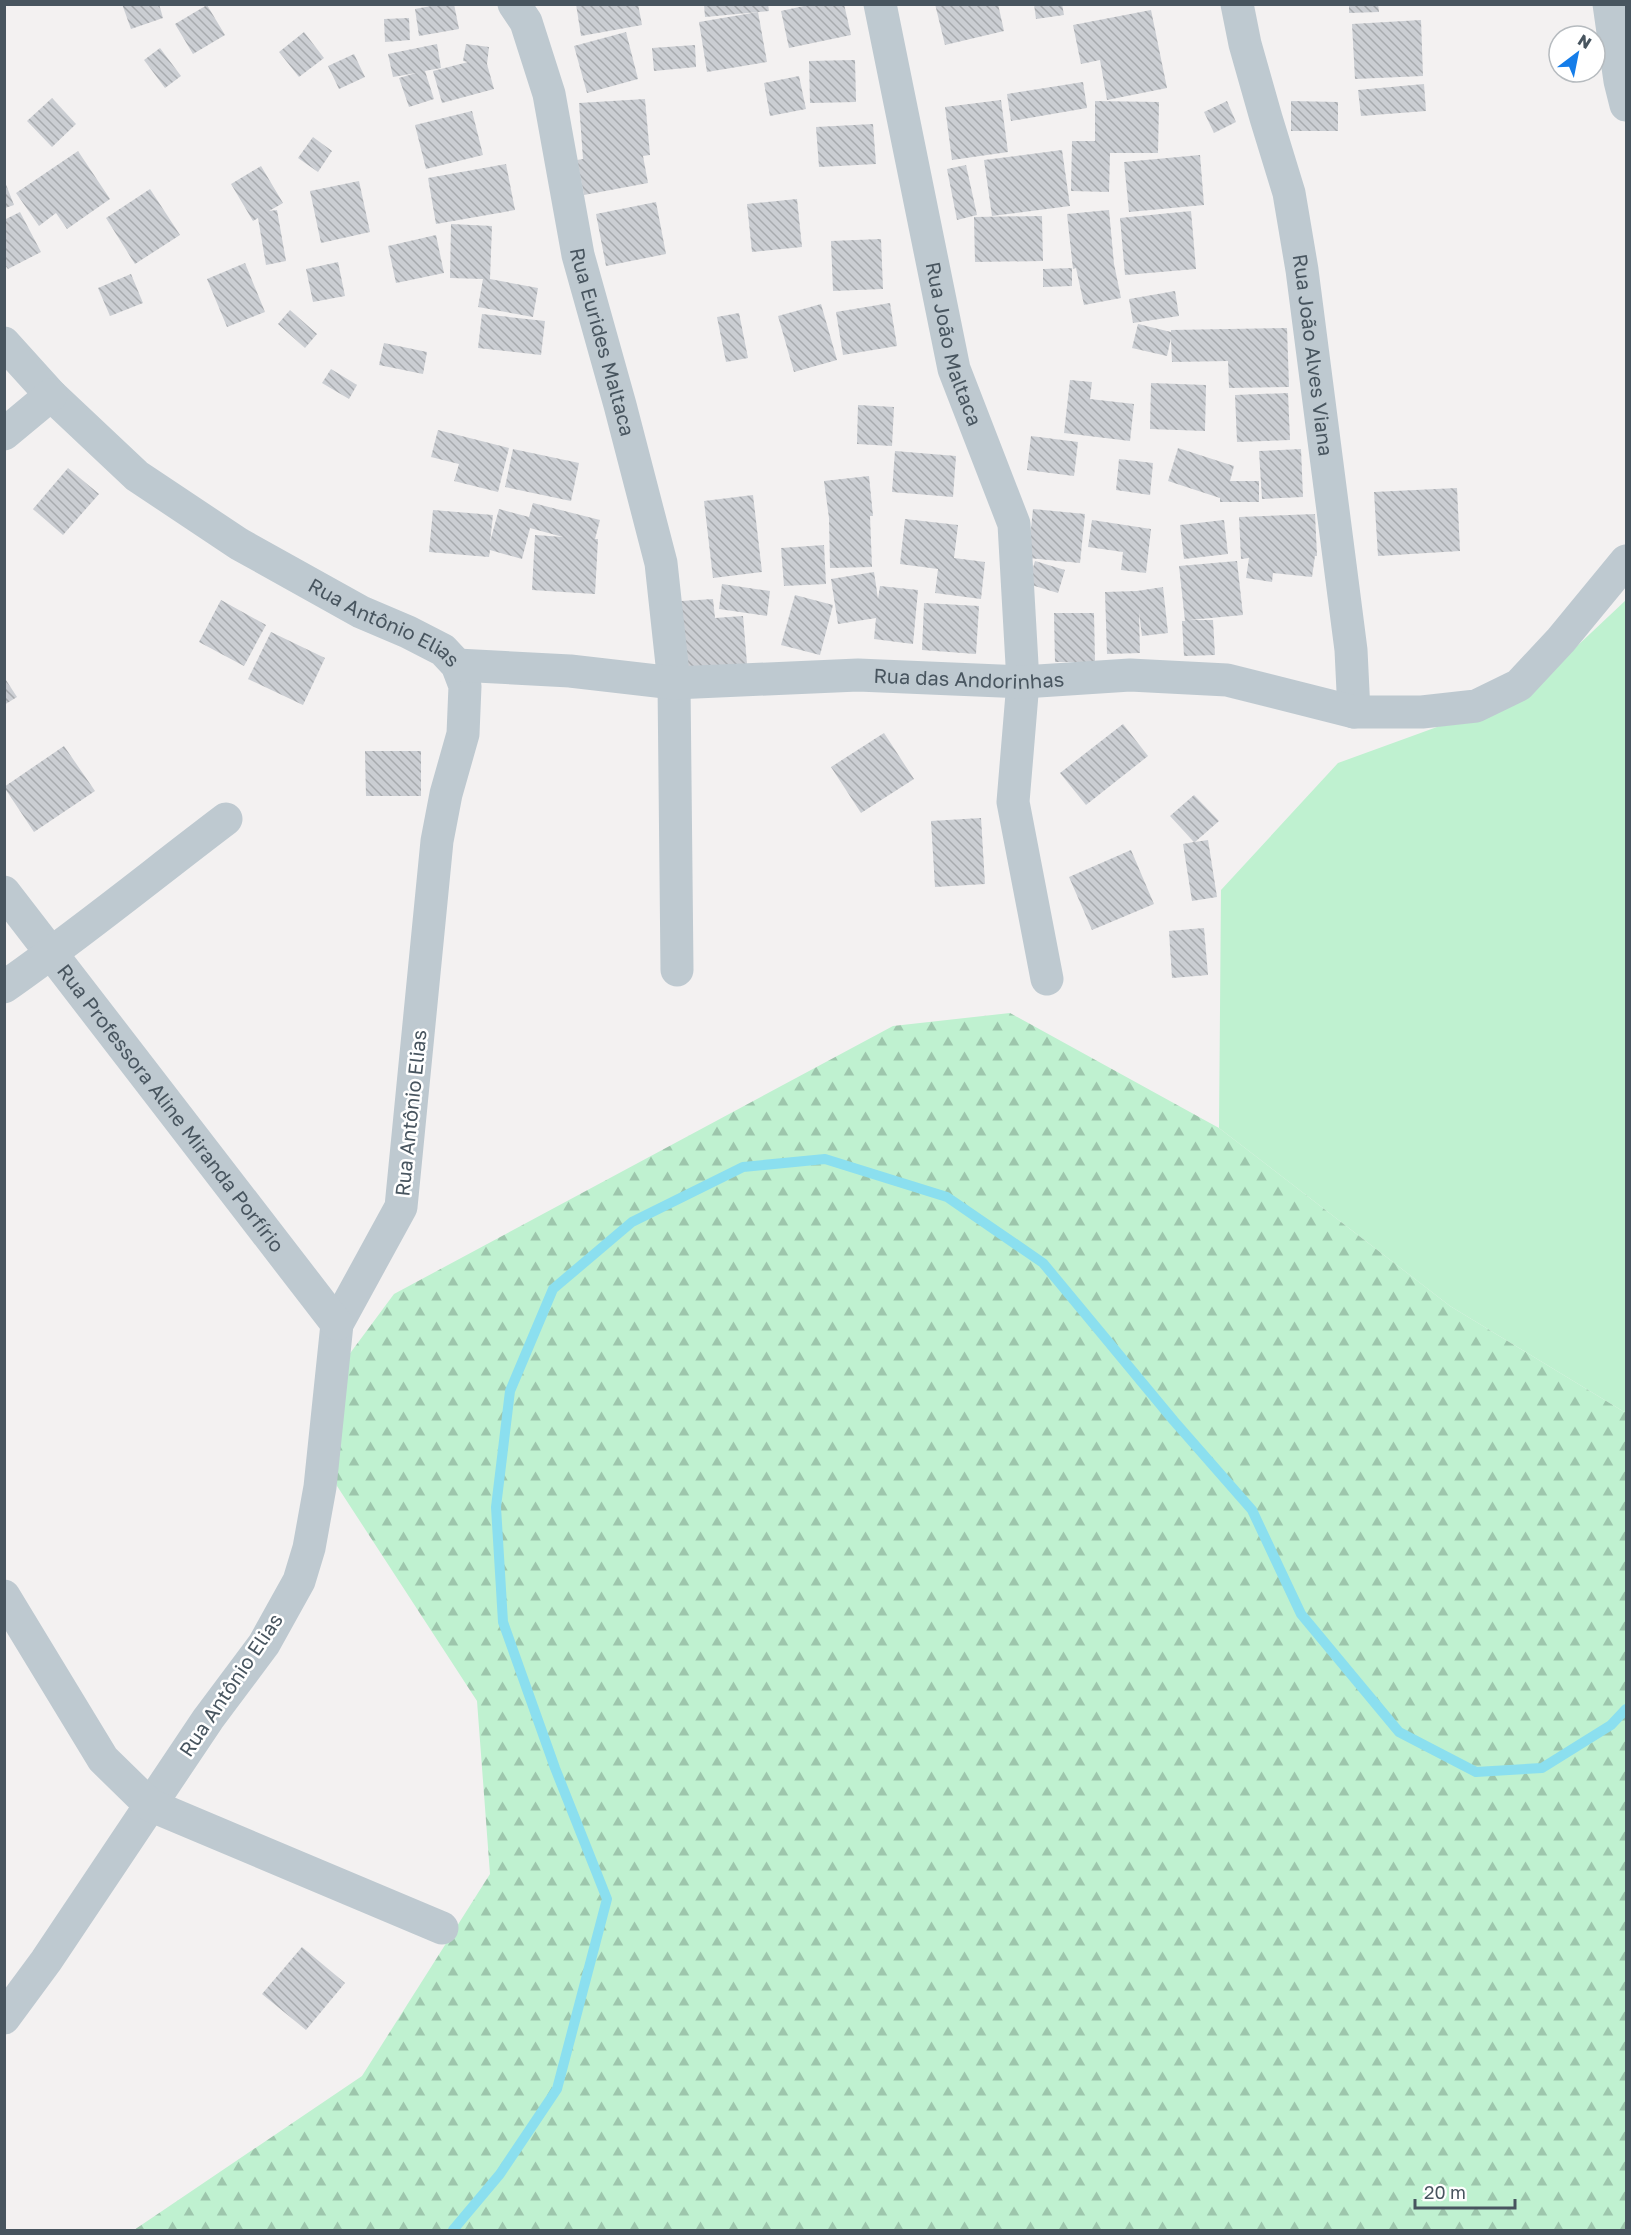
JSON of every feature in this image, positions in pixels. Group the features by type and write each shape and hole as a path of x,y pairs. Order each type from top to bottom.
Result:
{"street":[{"name":"Rua Eurides Maltaca","path":"514,4 526,22 549,94 578,255 661,563 674,683 677,970"},
{"name":"Rua João Maltaca","path":"880,4 954,369 1014,524 1023,682 1013,802 1047,979"},
{"name":"Rua João Alves Viana","path":"1237,4 1245,44 1289,193 1302,270 1351,650 1354,712"},
{"path":"1609,4 1620,81 1626,105"},
{"name":"Rua Antônio Elias","path":"4,343 51,395 137,476 229,537 361,612 443,650 457,664 465,686 463,734 446,794 437,841 406,1176 401,1207 337,1324 320,1487 309,1548 299,1581 264,1644 208,1719 46,1961 4,2018"},
{"path":"4,434 51,395"},
{"name":"Rua das Andorinhas","path":"457,664 570,671 674,683 858,675 1023,682 1130,675 1227,680 1354,712 1422,712 1476,706 1519,685 1561,640 1626,561"},
{"path":"4,987 52,954 225,819"},
{"name":"Rua Professora Aline Miranda Porfírio","path":"4,892 337,1324"},
{"path":"4,1596 102,1760 150,1805 442,1928"}],"green space":[{"path":"1626,600 1626,1413 1450,1306 1219,1128 1221,890 1338,763 1525,695"},
{"path":"1010,1013 1219,1128 1450,1306 1626,1413 1626,2230 134,2230 362,2076 490,1874 477,1701 337,1486 331,1379 394,1294 893,1026"}],"building":[{"path":"122,4 159,4 163,18 131,29"},
{"path":"454,4 459,29 419,36 415,9"},
{"path":"576,4 638,4 642,25 581,36"},
{"path":"704,4 768,4 769,11 705,17"},
{"path":"813,4 844,4 851,35 789,48 781,11"},
{"path":"935,4 998,4 1004,31 945,45"},
{"path":"1034,4 1062,4 1064,15 1036,19"},
{"path":"1349,4 1378,4 1379,12 1349,13"},
{"path":"207,5 225,35 193,54 175,24"},
{"path":"1151,10 1167,88 1107,100 1100,60 1081,64 1073,25"},
{"path":"758,12 767,62 707,72 699,22"},
{"path":"409,18 410,40 385,42 384,19"},
{"path":"1421,20 1423,76 1355,79 1352,24"},
{"path":"304,32 324,58 299,77 279,52"},
{"path":"626,32 638,79 587,93 574,46"},
{"path":"437,44 441,68 425,71 434,99 409,107 399,78 416,73 393,77 388,54"},
{"path":"466,44 489,47 487,64 494,89 442,103 433,71 468,62 463,61"},
{"path":"695,45 696,67 654,71 652,48"},
{"path":"160,48 181,76 165,88 144,60"},
{"path":"354,54 365,77 339,89 328,66"},
{"path":"855,60 856,102 810,103 809,61"},
{"path":"799,76 806,109 770,116 764,83"},
{"path":"1083,82 1087,108 1011,121 1007,94"},
{"path":"1424,84 1426,111 1361,116 1358,90"},
{"path":"52,98 76,124 52,147 27,121"},
{"path":"645,99 650,155 643,156 648,183 584,195 577,160 583,159 579,103"},
{"path":"1001,100 1008,152 952,160 945,107"},
{"path":"1095,101 1159,102 1158,153 1110,153 1109,192 1071,191 1072,141 1095,141"},
{"path":"1227,101 1236,122 1214,133 1204,112"},
{"path":"1291,101 1338,102 1338,131 1291,131"},
{"path":"472,111 483,155 426,169 415,125"},
{"path":"873,124 876,164 819,167 816,127"},
{"path":"313,137 332,151 318,172 298,158"},
{"path":"1062,150 1070,206 992,216 984,160"},
{"path":"78,151 110,199 67,229 56,213 39,226 16,193"},
{"path":"1200,155 1204,205 1129,212 1124,162"},
{"path":"506,164 515,210 436,224 428,178"},
{"path":"966,165 977,215 957,220 947,169"},
{"path":"261,166 283,203 269,211 277,210 286,261 266,265 258,218 253,221 231,184"},
{"path":"359,181 370,232 321,243 310,191"},
{"path":"5,182 14,205 5,208"},
{"path":"150,189 180,235 135,264 106,218"},
{"path":"797,199 802,247 752,252 747,204"},
{"path":"656,202 666,254 606,266 596,214"},
{"path":"1109,210 1114,264 1121,298 1084,305 1076,268 1073,269 1067,214"},
{"path":"1191,211 1196,269 1125,275 1120,218"},
{"path":"20,212 41,252 8,269 4,264 4,220"},
{"path":"1042,216 1043,261 975,262 974,217"},
{"path":"451,224 492,226 490,279 538,288 533,317 478,307 483,279 450,278"},
{"path":"436,235 444,273 396,283 388,246"},
{"path":"881,239 883,289 833,291 831,241"},
{"path":"338,262 345,296 313,302 306,269"},
{"path":"245,263 265,312 227,327 207,279"},
{"path":"1072,268 1072,286 1043,287 1043,269"},
{"path":"131,274 143,303 110,316 98,288"},
{"path":"1175,291 1179,316 1133,323 1129,299"},
{"path":"890,303 897,346 843,355 836,312"},
{"path":"821,304 837,360 794,372 778,316"},
{"path":"290,310 317,334 305,348 278,324"},
{"path":"739,313 748,358 726,362 717,317"},
{"path":"482,314 545,321 541,355 478,348"},
{"path":"1138,324 1171,332 1171,330 1287,328 1289,387 1229,388 1228,361 1172,362 1171,338 1167,356 1132,348"},
{"path":"384,343 427,352 423,374 379,365"},
{"path":"331,369 357,385 349,399 322,383"},
{"path":"1070,380 1092,382 1090,399 1134,404 1130,441 1064,433"},
{"path":"1151,383 1206,385 1205,431 1150,429"},
{"path":"1288,393 1290,440 1237,442 1235,395"},
{"path":"858,405 894,407 892,446 857,444"},
{"path":"438,430 509,448 498,492 454,481 459,464 431,457"},
{"path":"1031,436 1078,442 1074,476 1027,470"},
{"path":"1178,448 1234,466 1230,481 1259,481 1259,502 1220,502 1220,498 1168,481"},
{"path":"513,449 579,463 571,501 505,487"},
{"path":"1301,449 1303,497 1262,499 1259,451"},
{"path":"895,451 956,456 953,497 892,492"},
{"path":"1119,459 1153,463 1150,495 1116,490"},
{"path":"68,468 99,494 63,535 33,509"},
{"path":"869,476 873,516 870,516 872,567 830,568 829,518 824,481"},
{"path":"1457,488 1460,551 1378,556 1374,492"},
{"path":"753,495 762,572 713,578 704,501"},
{"path":"533,503 600,520 595,539 598,539 595,594 532,590 535,535 563,537 530,528 522,559 490,550 489,557 429,552 433,510 493,515 490,542 499,509 529,517"},
{"path":"1033,509 1085,514 1080,563 1028,558"},
{"path":"1315,514 1317,556 1315,556 1312,577 1273,573 1272,582 1246,578 1249,558 1241,559 1239,517"},
{"path":"905,519 958,525 954,558 985,562 981,599 935,593 938,569 900,564"},
{"path":"1092,520 1151,529 1146,573 1121,570 1123,552 1088,547"},
{"path":"1224,520 1228,554 1184,559 1180,525"},
{"path":"824,545 826,584 784,586 781,548"},
{"path":"1035,561 1065,570 1058,593 1028,584"},
{"path":"1237,561 1243,615 1189,620 1213,620 1215,655 1184,656 1182,621 1185,621 1179,566"},
{"path":"874,572 878,599 880,586 918,590 913,644 874,639 876,618 838,624 831,579"},
{"path":"722,584 770,591 767,616 719,609"},
{"path":"1163,587 1168,633 1142,636 1139,613 1140,653 1107,654 1105,592"},
{"path":"795,595 833,605 820,655 781,645"},
{"path":"713,599 715,618 743,616 747,664 686,669 681,601"},
{"path":"221,600 266,625 244,666 199,642"},
{"path":"924,603 979,606 976,654 922,650"},
{"path":"1054,613 1094,613 1095,662 1055,662"},
{"path":"271,632 325,658 303,705 248,679"},
{"path":"4,677 17,697 4,705"},
{"path":"1123,724 1148,756 1086,805 1060,773"},
{"path":"884,733 914,779 861,813 831,767"},
{"path":"64,746 95,791 34,832 4,787"},
{"path":"365,751 421,751 421,796 366,796"},
{"path":"1194,795 1219,821 1195,842 1208,840 1217,897 1192,901 1183,844 1194,842 1170,816"},
{"path":"981,818 985,884 935,887 931,821"},
{"path":"1131,850 1154,904 1092,930 1069,877"},
{"path":"1204,928 1208,975 1172,978 1169,931"},
{"path":"302,1947 345,1983 306,2030 262,1994"}],"waterway":[{"path":"453,2230 500,2174 557,2089 607,1899 555,1768 503,1622 496,1507 510,1391 553,1289 632,1222 743,1167 825,1159 947,1197 1043,1263 1174,1421 1252,1510 1301,1614 1399,1732 1476,1772 1542,1768 1611,1725 1626,1709"}]}
